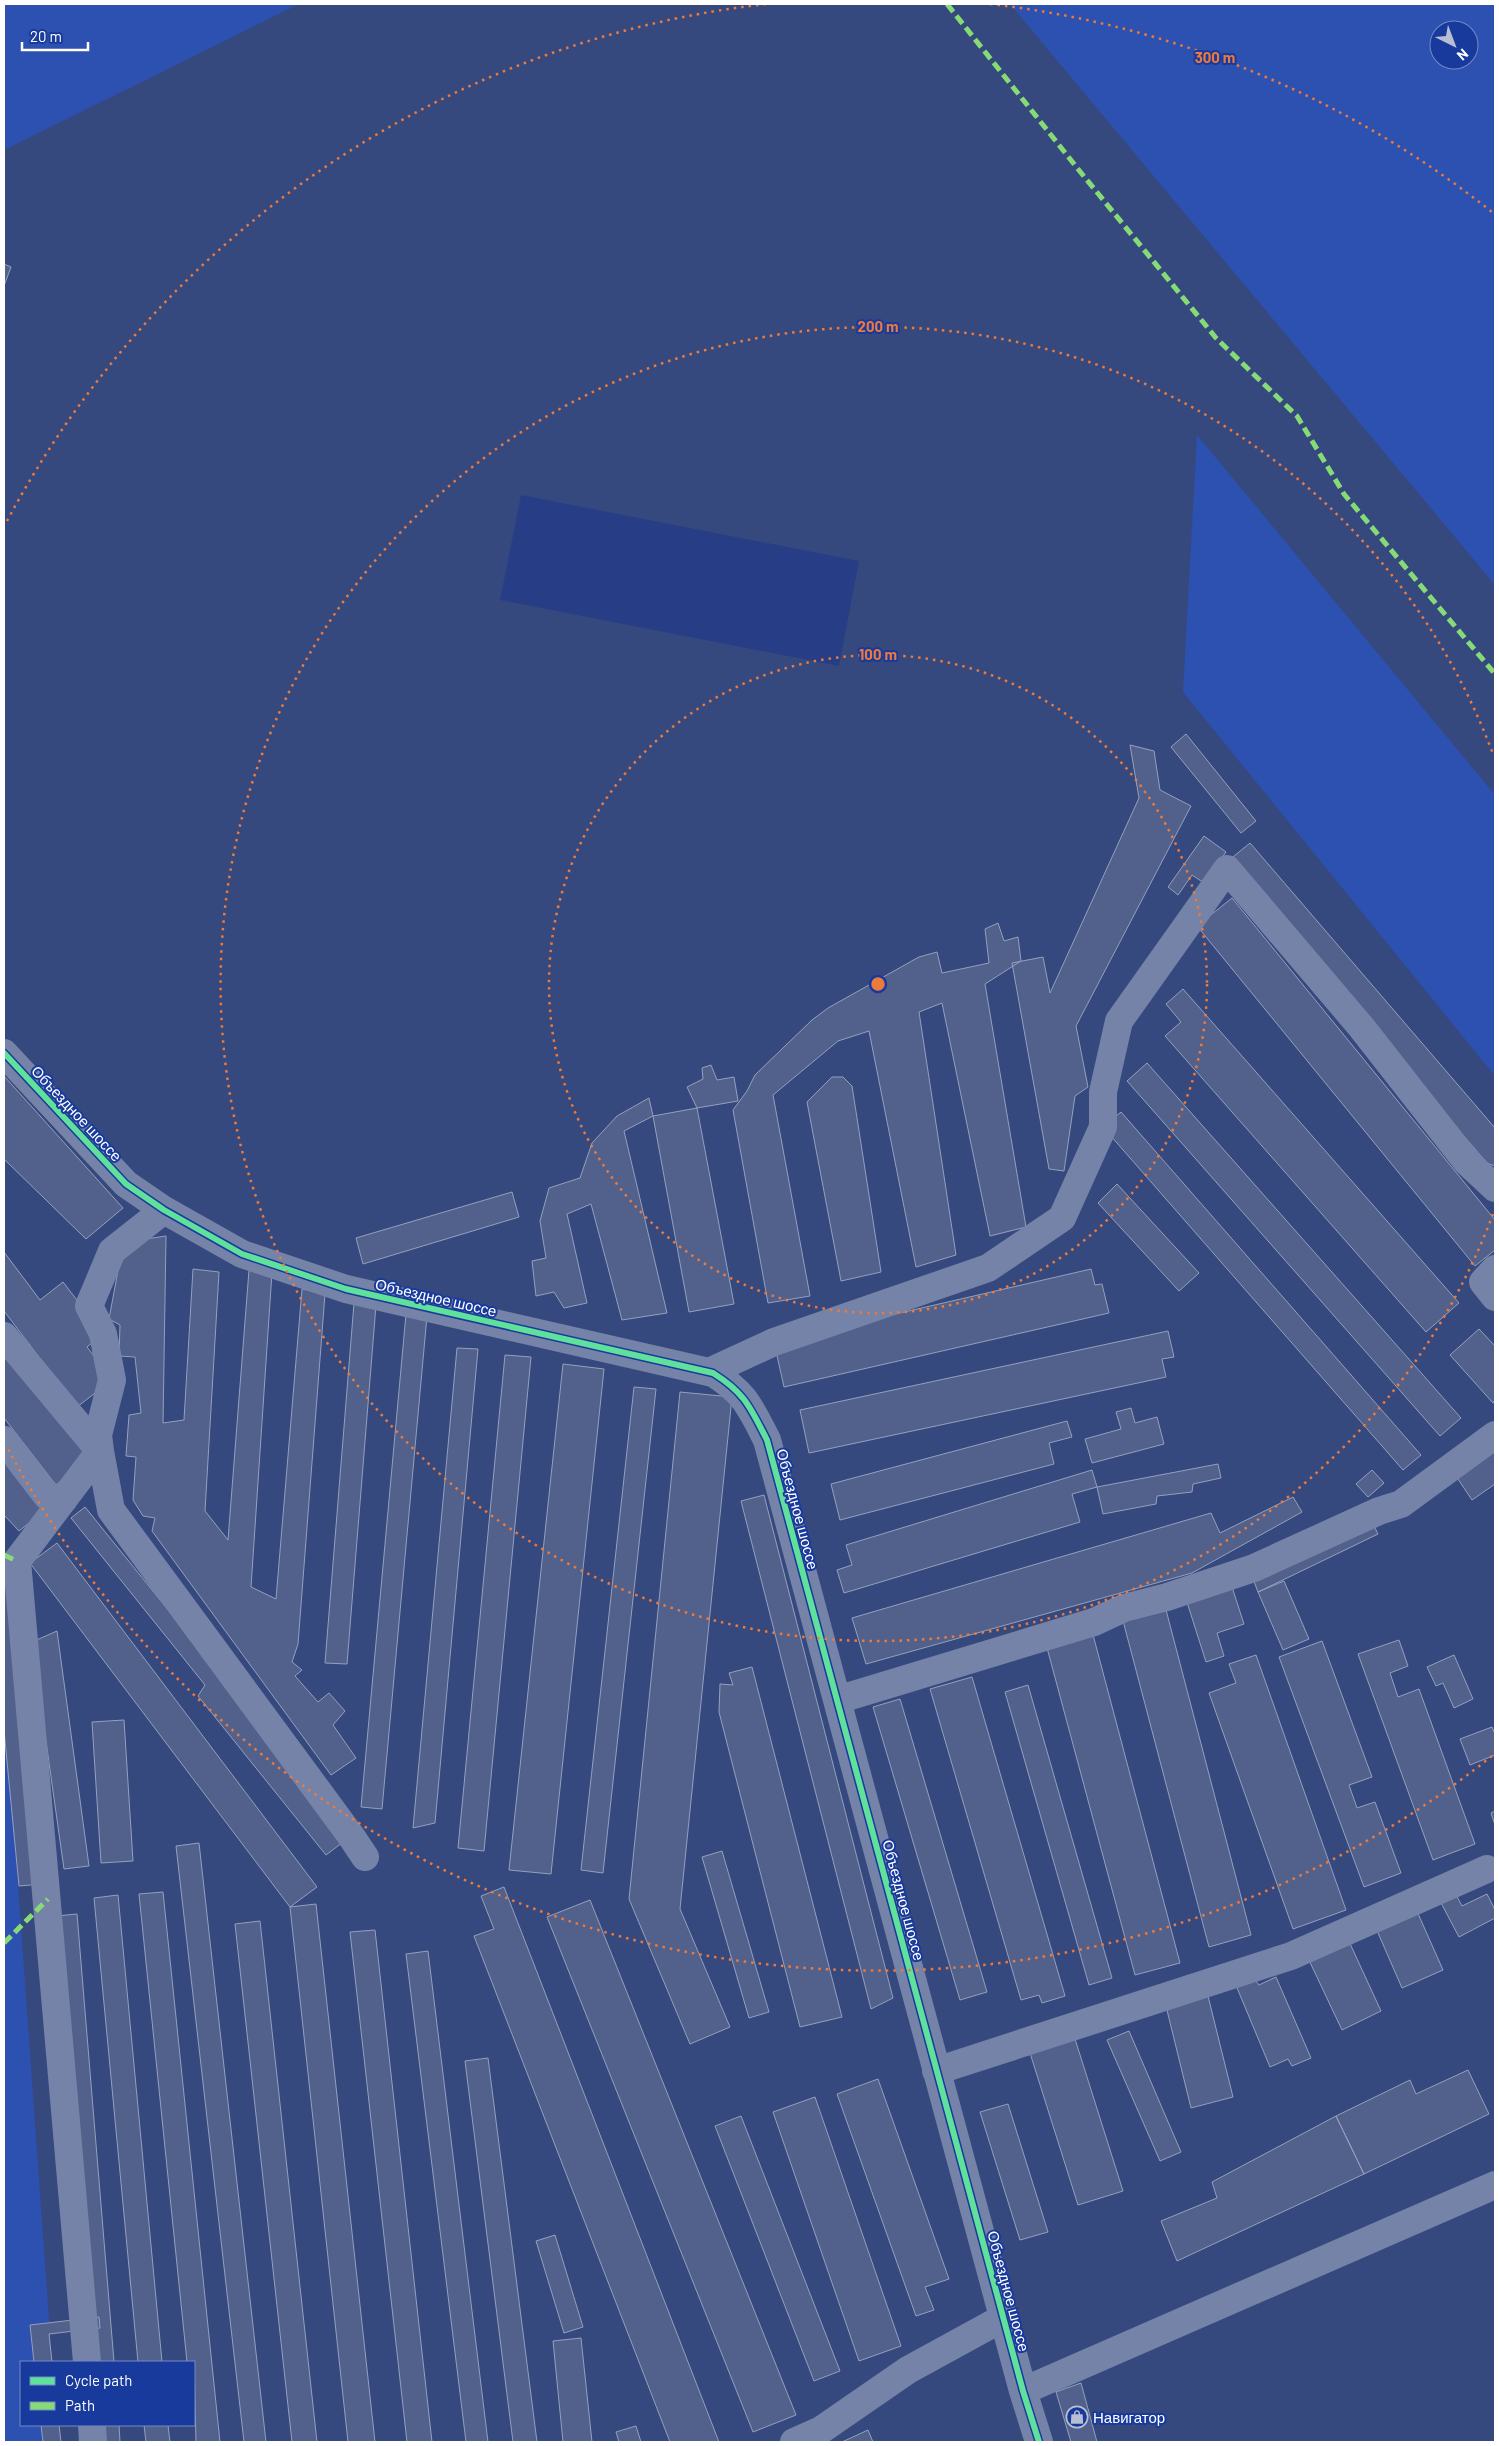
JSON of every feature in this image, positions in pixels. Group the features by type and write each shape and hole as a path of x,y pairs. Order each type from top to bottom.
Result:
{"street":[{"path":"710,1372 774,1342 988,1268 1062,1218 1103,1128 1103,1092 1119,1021 1228,869 1362,1028 1467,1162 1495,1188"},
{"name":"Объездное шоссе","path":"4,1053 126,1184 164,1210 242,1254 346,1289 710,1372 734,1386 749,1405 767,1440 1022,2390 1039,2442"},
{"path":"164,1210 112,1251 89,1306 103,1334 112,1380 98,1435 111,1510 365,1857"},
{"path":"1495,1270 1483,1282 1495,1297"},
{"path":"4,1336 100,1450"},
{"path":"837,1700 1094,1622 1124,1608 1167,1597 1254,1568 1378,1510 1401,1504 1495,1435"},
{"path":"4,1440 47,1496 64,1498"},
{"path":"87,2361 17,1561 100,1450"},
{"path":"936,2070 1291,1956 1487,1869"},
{"path":"1022,2390 1495,2185"},
{"path":"794,2442 821,2430 908,2370 1003,2318"},
{"path":"92,2426 93,2442"}],"shaded area":[{"path":"4,4 299,4 4,150"},
{"path":"1010,4 1495,4 1495,585"},
{"path":"1197,435 1495,795 1495,1076 1183,692"},
{"path":"521,495 859,561 839,666 500,600"},
{"path":"4,1688 52,2361 20,2361 20,2426 59,2426 61,2442 4,2442"}],"building":[{"path":"4,264 11,267 4,286"},
{"path":"1186,734 1256,821 1241,833 1171,747"},
{"path":"1130,745 1154,751 1160,790 1191,806 1076,1026 1088,1087 1075,1096 1064,1171 1049,1169 1012,963 1043,957 1050,993 1139,798"},
{"path":"1204,836 1226,852 1204,883 1192,875 1178,895 1168,887"},
{"path":"1250,843 1495,1128 1495,1166 1487,1163 1228,861"},
{"path":"1232,898 1495,1220 1495,1250 1475,1266 1197,926"},
{"path":"998,923 1004,941 1018,937 1021,961 985,984 1026,1227 990,1236 942,1003 919,1012 956,1255 916,1267 869,1031 838,1041 773,1095 810,1296 768,1303 733,1110 747,1091 755,1075 812,1020 828,1008 919,957 937,952 942,973 989,963 985,929"},
{"path":"1183,989 1459,1303 1426,1332 1165,1036 1181,1022 1166,1004"},
{"path":"1147,1063 1461,1418 1440,1436 1127,1081"},
{"path":"711,1065 717,1080 734,1077 738,1101 697,1108 687,1087 703,1079 702,1068"},
{"path":"4,1076 123,1208 86,1239 4,1159"},
{"path":"832,1077 843,1077 852,1086 881,1272 841,1281 807,1102"},
{"path":"649,1098 653,1116 624,1131 667,1313 622,1320 591,1204 567,1214 587,1303 564,1308 554,1292 536,1296 532,1261 546,1258 540,1221 549,1188 580,1178 592,1143 617,1116"},
{"path":"697,1108 734,1304 689,1312 653,1116"},
{"path":"1121,1112 1421,1455 1403,1470 1103,1127"},
{"path":"1117,1184 1199,1273 1179,1291 1098,1203"},
{"path":"512,1192 519,1217 363,1264 356,1238"},
{"path":"166,1236 163,1423 184,1420 193,1269 219,1272 205,1511 228,1540 249,1270 272,1272 251,1587 276,1599 302,1289 325,1294 298,1644 292,1662 302,1670 295,1676 318,1702 329,1693 345,1711 333,1725 356,1758 331,1775 152,1531 155,1518 143,1516 133,1500 136,1457 126,1456 129,1415 141,1413 135,1357 119,1356 120,1325 109,1319 120,1260 139,1240"},
{"path":"4,1252 40,1300 63,1282 103,1334 87,1347 112,1380 77,1407 4,1311"},
{"path":"1091,1269 1095,1285 1102,1284 1109,1313 784,1387 774,1342"},
{"path":"354,1303 376,1305 347,1664 325,1663"},
{"path":"406,1314 427,1316 382,1809 361,1807"},
{"path":"4,1328 100,1451 56,1485 4,1418"},
{"path":"1479,1329 1495,1346 1495,1400 1493,1403 1450,1355"},
{"path":"1168,1331 1174,1357 1162,1359 1166,1377 809,1453 800,1410"},
{"path":"457,1348 478,1349 435,1823 413,1828"},
{"path":"505,1355 531,1357 484,1851 458,1848"},
{"path":"563,1364 604,1369 551,1874 509,1870"},
{"path":"634,1387 656,1389 603,1873 581,1870"},
{"path":"680,1392 732,1397 680,1909 730,2027 690,2044 629,1899"},
{"path":"1131,1408 1135,1423 1157,1417 1164,1444 1092,1463 1085,1439 1121,1429 1116,1412"},
{"path":"1067,1421 1072,1437 1049,1443 1054,1464 840,1520 831,1484"},
{"path":"1495,1441 1495,1484 1472,1500 1452,1470"},
{"path":"4,1459 44,1511 19,1531 4,1515"},
{"path":"1218,1464 1221,1478 1193,1484 1192,1492 1157,1496 1156,1504 1103,1514 1097,1487"},
{"path":"1092,1470 1097,1487 1072,1494 1080,1522 844,1593 837,1570 852,1565 846,1545"},
{"path":"1372,1470 1384,1483 1368,1497 1356,1484"},
{"path":"764,1495 893,1998 871,2009 741,1501"},
{"path":"1293,1497 1302,1512 1192,1573 866,1664 852,1618 1211,1513 1220,1533"},
{"path":"85,1507 351,1836 326,1855 198,1696 205,1685 71,1518"},
{"path":"1370,1518 1378,1534 1258,1592 1252,1576"},
{"path":"57,1543 317,1887 290,1907 30,1563"},
{"path":"1284,1581 1309,1639 1283,1650 1258,1592"},
{"path":"4,1582 12,1582 42,1884 19,1886 4,1730"},
{"path":"1231,1584 1244,1624 1217,1633 1224,1656 1206,1662 1186,1599"},
{"path":"1165,1606 1251,1935 1209,1947 1122,1617"},
{"path":"57,1631 89,1866 64,1869 32,1642"},
{"path":"1092,1631 1180,1963 1135,1975 1046,1644"},
{"path":"1399,1640 1408,1666 1390,1673 1398,1697 1419,1689 1475,1844 1433,1860 1358,1654"},
{"path":"1322,1641 1372,1777 1349,1785 1357,1808 1375,1802 1401,1873 1364,1887 1279,1657"},
{"path":"1256,1655 1346,1910 1293,1929 1209,1693 1236,1683 1229,1664"},
{"path":"1454,1655 1473,1699 1454,1708 1443,1683 1436,1686 1427,1667"},
{"path":"752,1667 842,2017 800,2027 719,1712 720,1684 733,1685 729,1673"},
{"path":"972,1677 1065,1996 1042,2003 1039,1995 1021,2000 930,1689"},
{"path":"1028,1685 1112,1978 1089,1985 1005,1692"},
{"path":"900,1699 987,1992 960,2000 873,1707"},
{"path":"124,1720 133,1861 101,1863 92,1722"},
{"path":"1492,1727 1495,1734 1495,1755 1470,1765 1460,1739"},
{"path":"1495,1811 1495,1825 1491,1813"},
{"path":"199,1843 266,2442 244,2442 176,1846"},
{"path":"722,1851 769,2012 749,2018 702,1857"},
{"path":"504,1887 719,2442 670,2442 474,1936 494,1929 481,1896"},
{"path":"163,1892 220,2442 196,2442 195,2361 187,2361 139,1894"},
{"path":"1455,1893 1462,1906 1487,1894 1495,1910 1495,1918 1459,1937 1440,1901"},
{"path":"118,1895 162,2361 138,2361 94,1898"},
{"path":"590,1900 796,2415 753,2432 547,1917"},
{"path":"316,1904 375,2442 348,2442 290,1907"},
{"path":"1416,1909 1443,1970 1402,1988 1375,1926"},
{"path":"77,1914 114,2361 93,2361 56,1916"},
{"path":"260,1921 317,2442 292,2442 235,1924"},
{"path":"375,1930 432,2442 407,2442 350,1932"},
{"path":"1347,1937 1381,2011 1342,2030 1307,1956"},
{"path":"428,1951 488,2442 466,2442 406,1954"},
{"path":"1252,1976 1259,1985 1276,1977 1311,2058 1292,2066 1288,2059 1270,2067 1235,1983"},
{"path":"1207,1992 1233,2097 1191,2108 1165,2002"},
{"path":"1129,2031 1181,2152 1160,2161 1107,2040"},
{"path":"1075,2039 1123,2191 1078,2205 1030,2053"},
{"path":"488,2058 537,2442 513,2442 465,2061"},
{"path":"1468,2070 1489,2114 1364,2174 1336,2116 1410,2080 1416,2094"},
{"path":"878,2079 949,2279 925,2287 934,2310 916,2316 837,2094"},
{"path":"815,2097 901,2346 859,2361 773,2112"},
{"path":"1008,2104 1048,2232 1020,2240 980,2112"},
{"path":"741,2116 840,2371 814,2381 715,2126"},
{"path":"1336,2116 1364,2174 1177,2261 1161,2221 1217,2198 1212,2182"},
{"path":"555,2235 583,2327 564,2333 536,2241"},
{"path":"99,2317 100,2328 49,2334 52,2361 34,2361 30,2325"},
{"path":"581,2338 592,2442 563,2442 553,2341"},
{"name":"Навигатор","path":"1081,2383 1097,2442 1071,2442 1056,2392"},
{"path":"41,2426 59,2426 61,2442 43,2442"},
{"path":"98,2426 119,2426 120,2442 99,2442"},
{"path":"144,2426 168,2426 170,2442 146,2442"},
{"path":"636,2426 641,2442 619,2442 616,2432"},
{"path":"868,2430 873,2442 842,2442"}],"marked path":[{"path":"947,4 1216,338 1297,416 1344,494 1495,674"},
{"path":"4,1555 17,1561"},
{"path":"4,1943 48,1899"}],"cycle path":[{"path":"4,1053 126,1184 164,1210 242,1254 346,1289 713,1373 733,1387 746,1402 767,1440 1023,2391 1039,2442"}],"place":[{"name":"Навигатор","path":"1077,2417"}]}
